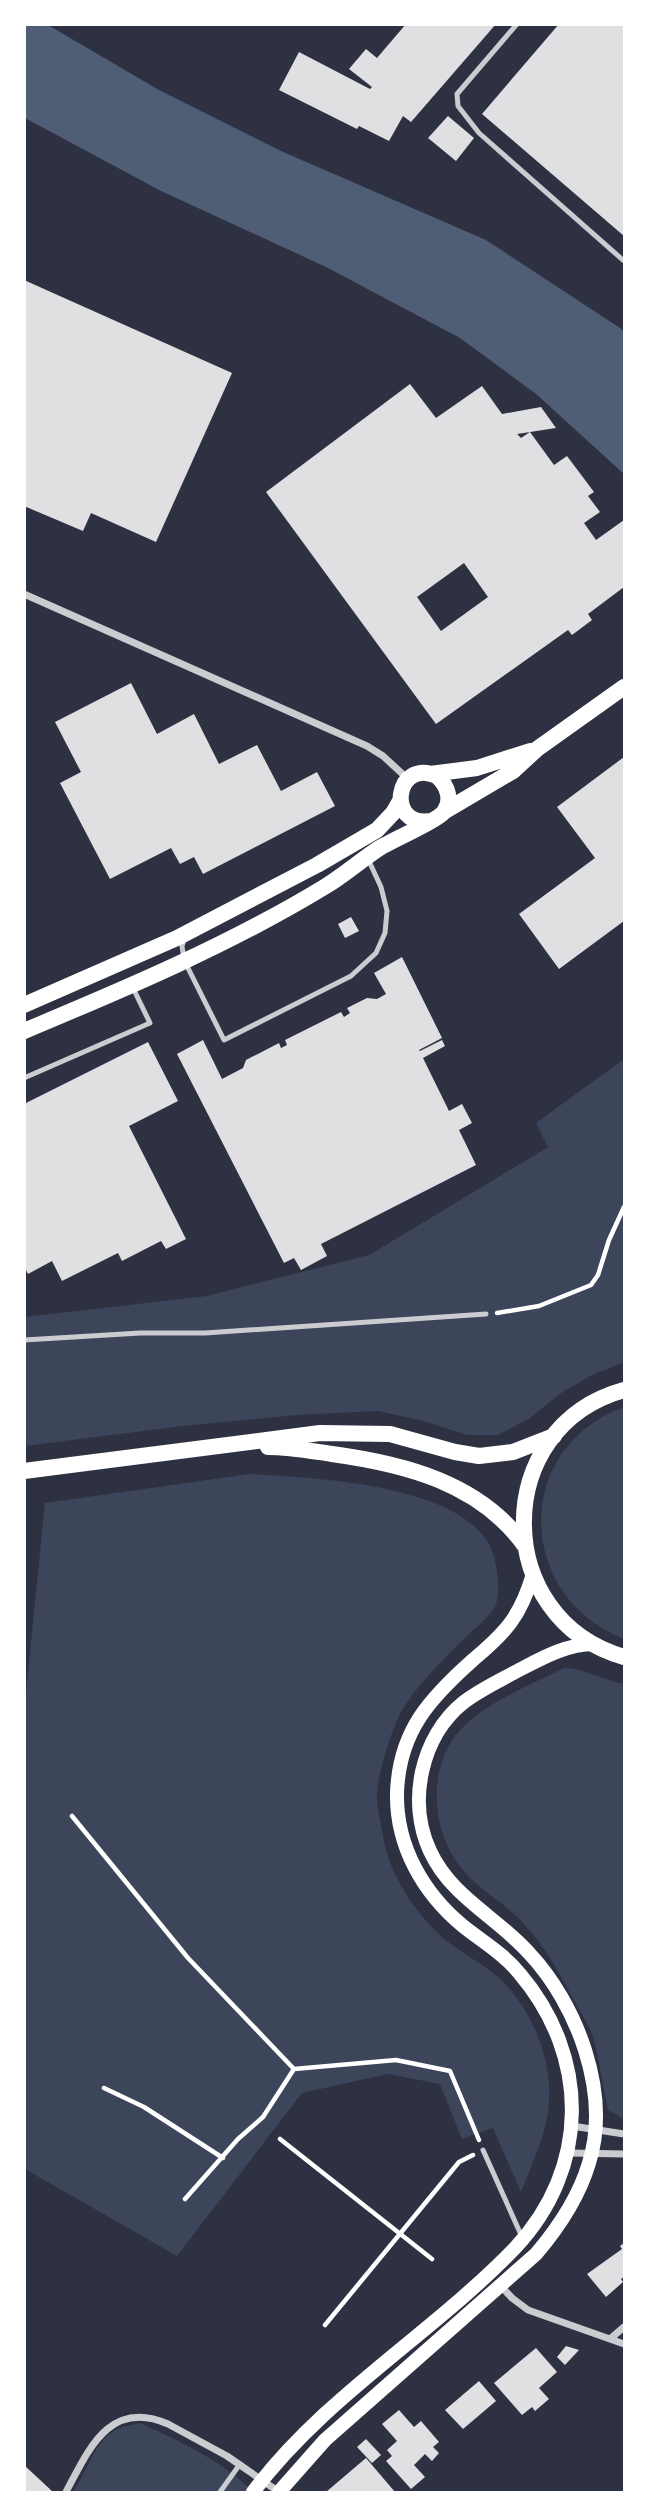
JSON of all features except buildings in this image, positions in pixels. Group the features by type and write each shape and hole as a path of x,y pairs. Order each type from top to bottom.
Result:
{"main road":[{"path":"24,1031 132,985 290,907 328,885 367,856 513,771 537,749 625,687"},
{"path":"431,821 411,818 404,810 400,801 401,791 408,779 420,773 488,766 537,749"},
{"path":"430,774 440,778 448,790 445,811"},
{"path":"24,1005 104,972 188,932 360,841 383,824 400,801"},
{"path":"625,1390 590,1405 570,1419 554,1436 540,1457 528,1488 524,1513 525,1546 533,1574 544,1597 560,1618 594,1644 625,1657"},
{"path":"29,1471 310,1434 380,1433 479,1456 513,1452 554,1436"},
{"path":"231,1446 296,1449 375,1461 419,1472 453,1486 489,1507 507,1522 525,1546"},
{"path":"253,2493 317,2423 489,2273 523,2239 547,2206 565,2168 572,2126 572,2100 561,2044 551,2019 539,1997 510,1963 456,1920 431,1892 411,1860 402,1837 398,1807 401,1762 417,1722 437,1693 512,1622 527,1595 533,1574"},
{"path":"279,2492 325,2440 536,2254 579,2192 592,2154 595,2130 585,2047 573,2017 551,1979 529,1952 467,1899 442,1872 426,1842 419,1805 422,1773 430,1746 443,1724 465,1701 554,1653 578,1645 594,1644"}],"street":[{"path":"24,594 367,746 383,756 408,779"},
{"path":"572,2126 625,2134"},
{"path":"569,2153 625,2154"},
{"path":"489,2273 528,2311 625,2344"},
{"path":"610,2339 625,2327"},
{"path":"66,2493 97,2438 111,2425 129,2418 157,2419 240,2464 279,2492"}],"lane":[{"path":"517,24 457,94 458,106 479,133 625,261"},
{"path":"188,932 182,946 184,960 225,1040 351,976 376,953 382,943 387,921 384,898 367,856"},
{"path":"24,1078 150,1023 132,985"},
{"path":"24,1340 140,1333 205,1333 486,1314"},
{"path":"483,2150 523,2239"},
{"path":"220,2493 240,2464"}],"path":[{"path":"486,1314 539,1306 591,1285 598,1275 609,1240 625,1207"},
{"path":"72,1816 188,1958 293,2069"},
{"path":"293,2069 396,2060 450,2071 483,2150 459,2162 325,2325"},
{"path":"185,2199 238,2139 263,2117 293,2069"},
{"path":"104,2088 144,2107 223,2158"},
{"path":"280,2139 432,2259"}],"shaded area":[{"path":"25,24 48,25 159,90 281,151 486,240 620,328 624,332 624,474 536,394 460,338 326,267 161,191 25,118"},
{"path":"624,1059 624,1362 590,1376 561,1393 530,1418 498,1435 467,1435 378,1411 297,1415 183,1426 25,1446 24,1317 207,1296 369,1255 548,1147 536,1123"},
{"path":"624,1407 624,1639 588,1618 562,1590 547,1558 541,1522 546,1487 561,1454 587,1427"},
{"path":"249,1474 343,1482 414,1496 446,1508 471,1524 489,1544 498,1577 496,1604 487,1617 425,1679 404,1707 383,1761 377,1802 389,1860 411,1902 443,1938 499,1978 526,2013 546,2061 548,2112 540,2143 521,2192 493,2128 462,2139 440,2084 388,2074 302,2093 177,2256 25,2169 24,1713 45,1503"},
{"path":"564,1668 624,1684 624,2119 608,2110 592,2033 553,1963 517,1917 476,1884 461,1868 450,1852 438,1814 439,1774 444,1756 454,1738 467,1723 489,1707"},
{"path":"140,2423 215,2461 253,2492 73,2492 103,2440 118,2429"}]}
